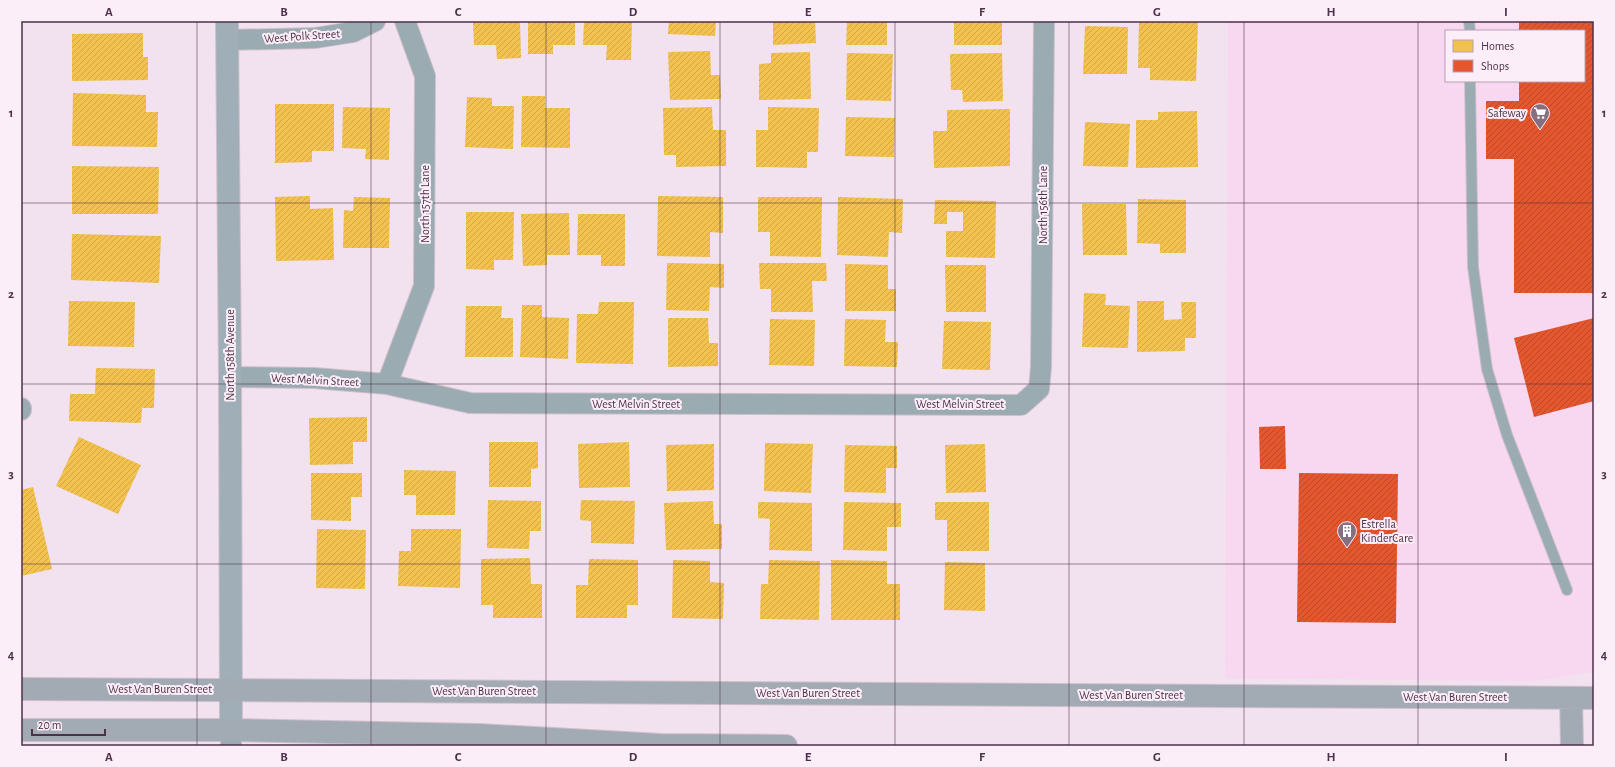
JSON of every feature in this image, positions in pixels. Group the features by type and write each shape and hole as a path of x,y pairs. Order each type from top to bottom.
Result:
{"main road":[{"name":"West Van Buren Street","path":"21,689 1594,698"},
{"path":"1571,698 1572,746"},
{"path":"21,730 231,738 479,734 661,745 786,746"}],"street":[{"name":"West Polk Street","path":"227,31 323,37 353,32 375,21"},
{"name":"North 157th Lane","path":"387,384 424,286 425,76 404,21"},
{"name":"North 156th Lane","path":"1039,389 1041,367 1044,21"},
{"name":"North 158th Avenue","path":"227,31 231,738"},
{"name":"West Melvin Street","path":"230,377 314,378 387,384 470,404 1021,405 1039,389"}],"lane":[{"path":"1470,82 1473,267 1487,369 1506,435 1567,590"}],"shaded area":[{"path":"1228,21 1594,21 1594,672 1531,681 1225,678"}],"building: Homes":[{"path":"473,21 520,21 521,58 497,59 496,45 474,45"},
{"path":"528,21 575,21 575,45 553,45 553,54 528,54"},
{"path":"584,21 632,21 631,60 606,60 607,45 583,45"},
{"path":"669,21 716,21 715,36 668,34"},
{"path":"773,21 815,21 816,43 773,45"},
{"path":"847,21 887,21 887,45 846,45"},
{"path":"954,21 1002,21 1002,45 954,45"},
{"path":"1139,21 1198,21 1196,81 1150,80 1150,68 1138,68"},
{"path":"1085,26 1128,27 1127,74 1083,74"},
{"path":"143,33 143,57 148,57 148,80 72,81 72,34"},
{"path":"710,51 711,75 720,75 721,99 670,100 668,52"},
{"path":"810,52 811,99 759,100 759,64 771,63 771,53"},
{"path":"847,53 893,54 891,101 846,100"},
{"path":"1002,53 1003,101 963,102 962,90 951,90 950,54"},
{"path":"73,93 146,95 146,112 158,112 157,147 72,146"},
{"path":"522,96 545,96 545,108 570,108 570,148 521,147"},
{"path":"467,97 492,98 492,106 514,106 513,149 465,147"},
{"path":"275,104 334,104 334,151 312,151 312,162 275,163"},
{"path":"343,107 390,108 389,160 365,159 366,149 342,148"},
{"path":"712,107 713,130 726,130 726,166 676,167 676,155 664,155 663,108"},
{"path":"768,107 819,108 818,152 807,152 807,168 756,167 756,130 768,130"},
{"path":"1010,109 1010,166 934,168 933,131 947,131 947,110"},
{"path":"1197,111 1198,167 1136,168 1136,120 1158,120 1158,112"},
{"path":"846,117 895,118 894,157 845,156"},
{"path":"1085,122 1130,124 1128,167 1083,166"},
{"path":"72,166 159,167 158,214 72,214"},
{"path":"310,196 310,209 333,208 334,260 276,261 275,197"},
{"path":"658,196 723,197 723,233 710,232 710,257 657,256"},
{"path":"354,197 390,198 389,248 343,248 344,210 353,211"},
{"path":"758,197 822,197 821,257 770,256 770,232 758,232"},
{"path":"838,197 903,199 902,233 889,232 888,257 837,255"},
{"path":"1138,199 1186,200 1186,253 1160,253 1160,244 1137,243"},
{"path":"935,200 996,201 995,258 946,257 946,231 963,231 963,212 947,212 947,224 934,224"},
{"path":"1082,204 1126,204 1127,255 1083,255"},
{"path":"466,212 514,212 513,260 494,260 494,270 466,269"},
{"path":"569,213 570,255 547,255 547,265 523,266 521,214"},
{"path":"578,214 625,214 625,266 601,266 601,255 577,255"},
{"path":"72,234 161,236 159,283 71,280"},
{"path":"667,263 724,264 724,288 710,287 709,311 666,310"},
{"path":"759,263 826,263 827,281 812,281 813,312 771,312 771,289 760,289"},
{"path":"845,264 888,265 888,289 896,289 896,311 845,311"},
{"path":"945,265 986,265 986,312 946,312"},
{"path":"1084,293 1106,294 1105,305 1130,306 1128,348 1082,347"},
{"path":"69,301 135,302 134,347 68,346"},
{"path":"1137,301 1164,301 1164,320 1182,319 1181,302 1196,302 1196,338 1185,338 1185,351 1137,352"},
{"path":"599,302 634,302 633,364 576,363 577,314 598,314"},
{"path":"522,305 542,305 542,317 569,318 568,359 520,357"},
{"path":"466,306 502,306 501,318 513,318 513,357 465,357"},
{"path":"668,318 708,318 709,343 718,343 718,366 668,367"},
{"path":"770,319 815,320 814,366 769,365"},
{"path":"845,319 886,320 885,342 898,342 897,367 844,366"},
{"path":"944,321 991,322 990,370 942,369"},
{"path":"96,368 155,369 154,408 142,408 141,423 69,421 70,394 95,394"},
{"path":"367,417 367,442 353,442 353,464 310,465 309,418"},
{"path":"79,437 141,465 118,514 56,486"},
{"path":"489,442 538,442 538,468 531,469 531,487 489,487"},
{"path":"629,442 630,487 579,488 578,444"},
{"path":"765,443 813,444 811,493 764,491"},
{"path":"714,444 714,490 667,491 666,445"},
{"path":"985,444 986,492 946,493 945,445"},
{"path":"845,445 897,446 897,468 886,468 886,493 844,492"},
{"path":"404,470 456,471 455,515 416,515 416,495 404,495"},
{"path":"311,473 362,473 362,497 351,497 351,521 311,520"},
{"path":"33,487 52,569 21,576 21,490"},
{"path":"488,500 541,501 541,531 530,531 529,549 487,548"},
{"path":"581,500 635,501 634,544 591,543 591,521 580,520"},
{"path":"713,501 714,524 722,524 722,549 666,550 664,503"},
{"path":"758,502 812,503 812,551 769,550 770,519 758,518"},
{"path":"844,502 901,503 901,527 887,527 887,551 843,550"},
{"path":"935,502 989,502 989,551 947,551 947,520 935,520"},
{"path":"317,529 366,530 365,589 316,588"},
{"path":"411,529 461,529 460,588 398,586 399,551 411,551"},
{"path":"530,558 531,584 542,584 542,618 493,618 493,605 481,605 481,559"},
{"path":"589,559 638,560 638,605 627,605 627,618 576,618 576,585 588,585"},
{"path":"673,560 710,561 710,582 724,583 723,619 672,618"},
{"path":"769,560 820,561 819,620 760,619 761,584 768,584"},
{"path":"831,560 887,561 887,584 900,584 900,620 831,620"},
{"path":"945,562 985,563 985,611 944,610"}],"building: Shops":[{"name":"Safeway","path":"1519,21 1594,21 1594,293 1514,293 1514,159 1486,159 1486,101 1519,101 1519,82 1585,82 1585,30 1519,30"},
{"path":"1594,318 1594,401 1534,417 1514,338"},
{"path":"1285,426 1286,469 1260,469 1259,427"},
{"name":"Estrella KinderCare","path":"1299,473 1398,474 1396,623 1297,622"}],"place":[{"name":"Safeway","path":"1540,130"},
{"name":"Estrella KinderCare","path":"1347,548"}]}
